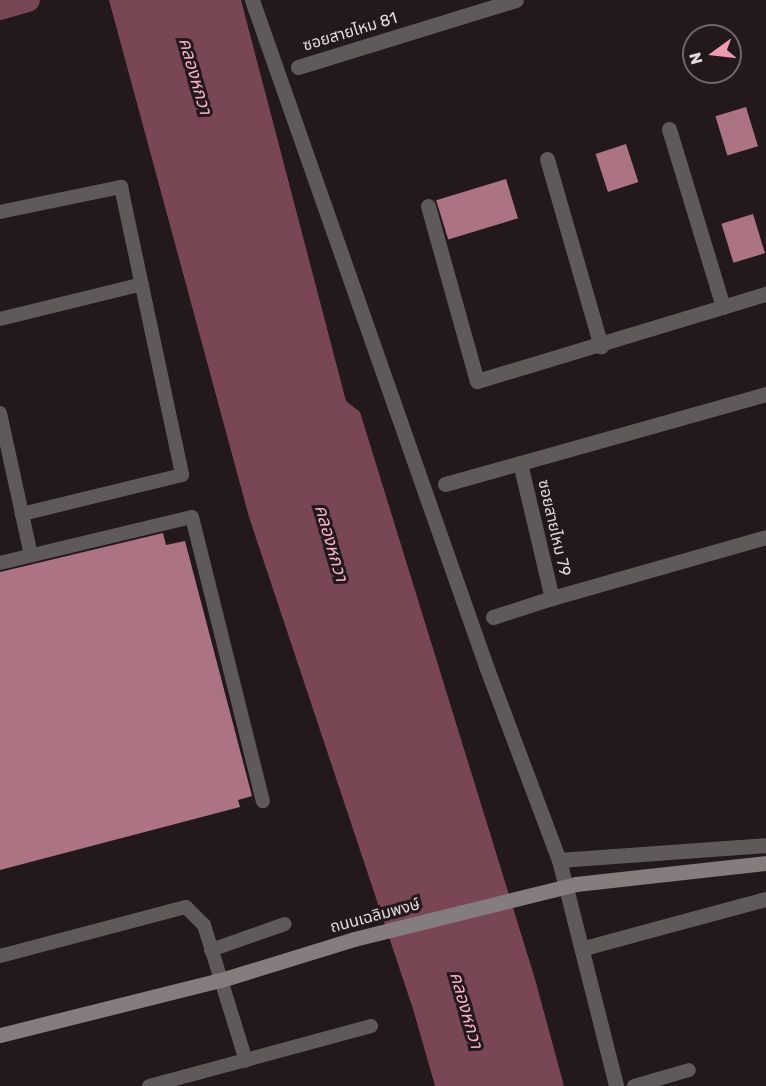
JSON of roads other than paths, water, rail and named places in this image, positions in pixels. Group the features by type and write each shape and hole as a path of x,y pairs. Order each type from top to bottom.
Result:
{"main road":[{"name":"ถนนเฉลิมพงษ์","path":"0,1035 221,980 354,939 576,884 766,863"}],"street":[{"path":"252,0 559,860 584,948 615,1086"},
{"name":"ซอยสายไหม 81","path":"298,66 516,0"},
{"path":"669,129 723,307"},
{"path":"547,159 601,346"},
{"path":"428,206 477,381 601,346 766,294"},
{"name":"ซอยสายไหม 79","path":"766,394 520,464 552,598 766,537"},
{"path":"445,484 520,464"},
{"path":"493,617 552,598"},
{"path":"559,860 766,845"},
{"path":"584,948 766,899"}],"lane":[{"path":"0,212 121,187 182,475 22,514"},
{"path":"0,319 142,284"},
{"path":"0,413 31,555"},
{"path":"0,563 192,517 263,801"},
{"path":"0,956 186,907 204,925 246,1061"},
{"path":"211,950 285,924"},
{"path":"149,1086 371,1026"},
{"path":"634,1086 689,1070"}],"water":[{"name":"คลองหกวา","path":"109,0 241,0 346,401 360,412 535,979 564,1086 435,1086 413,1009 249,517"}],"waterway":[{"path":"0,8 28,0"}]}
